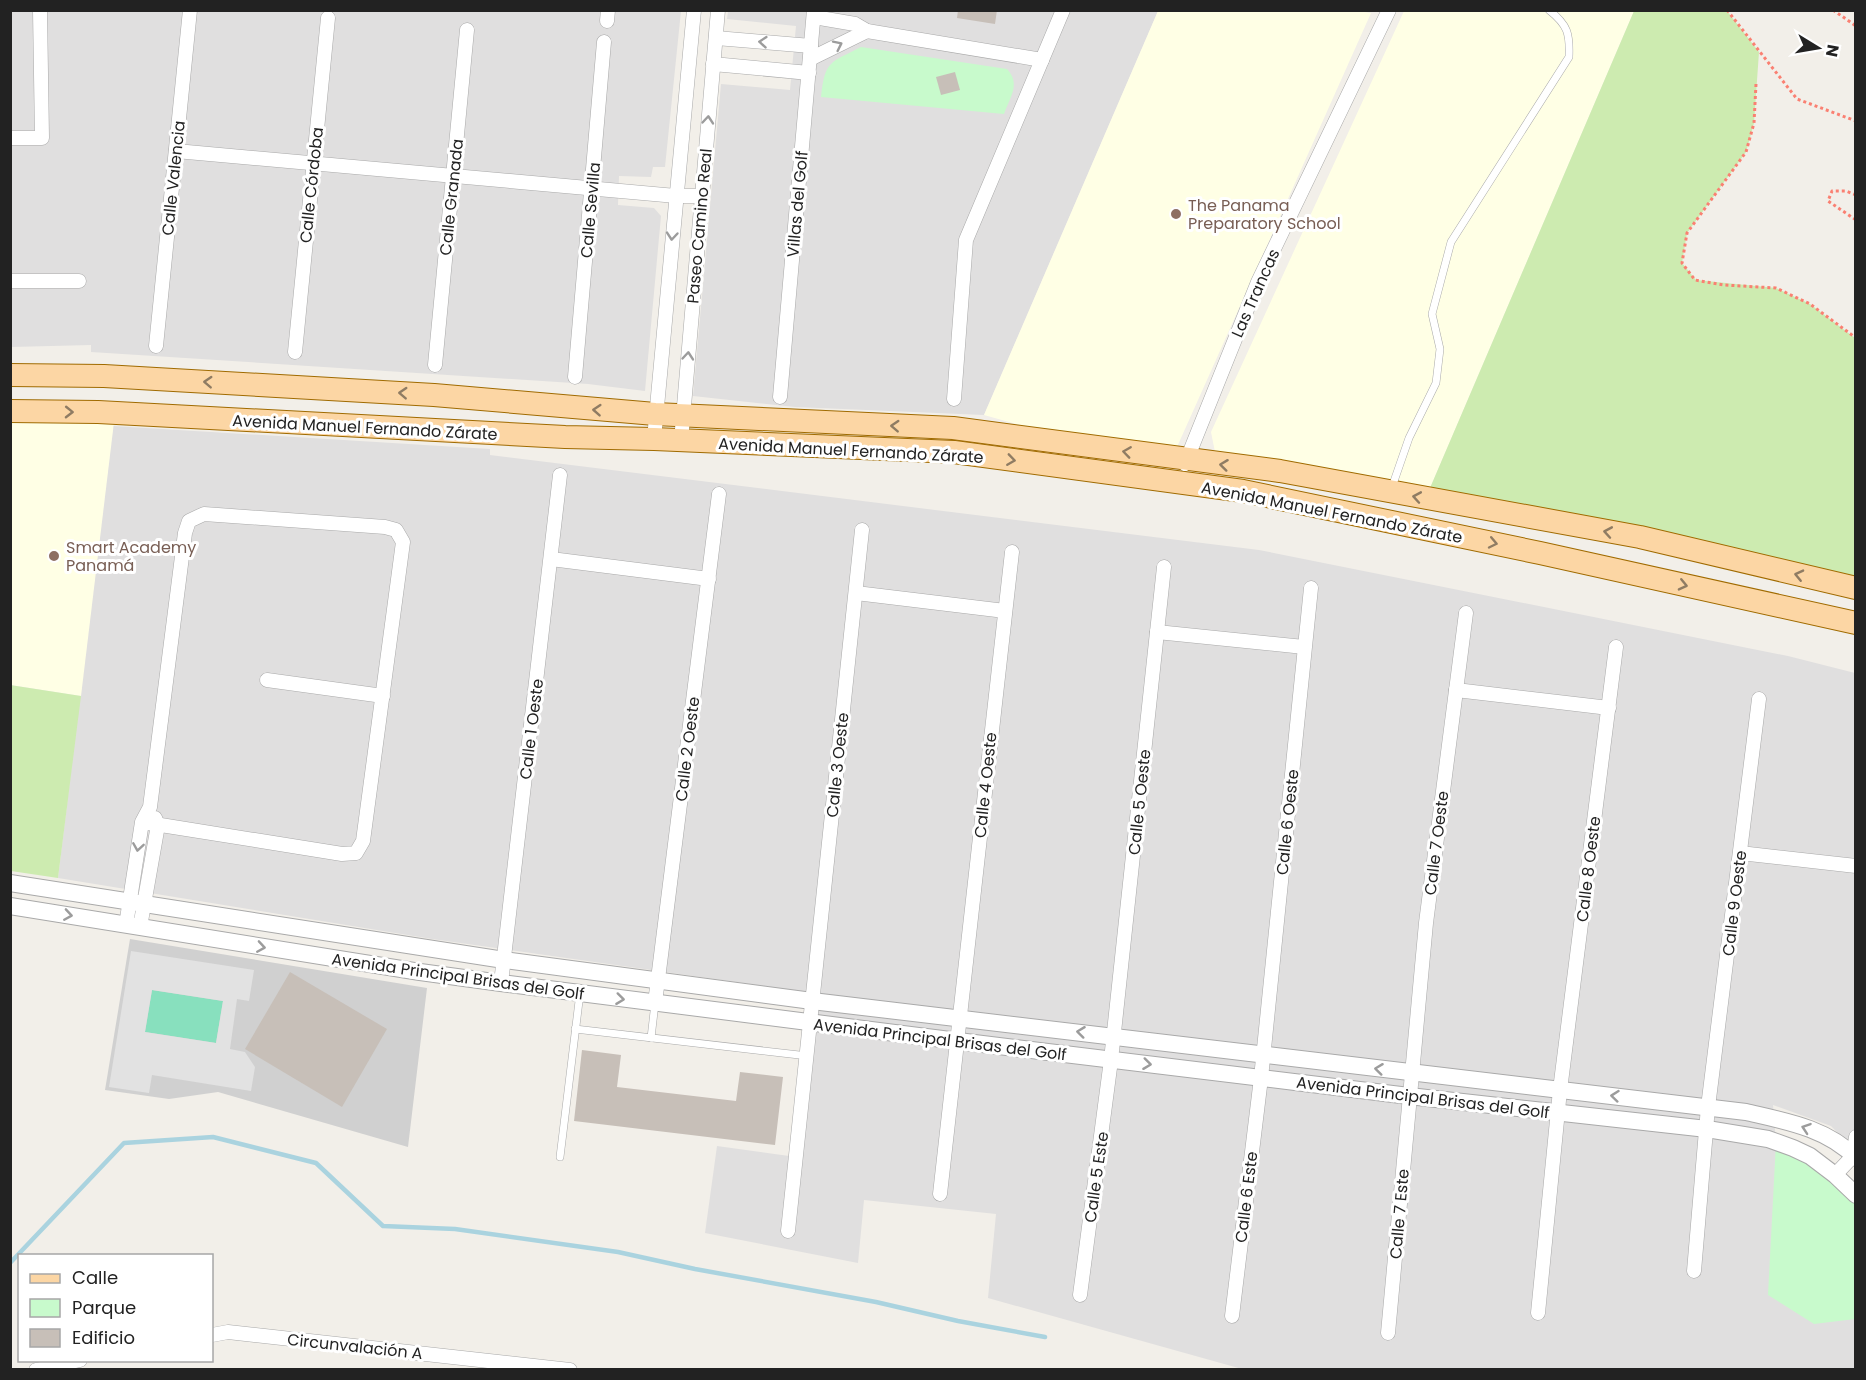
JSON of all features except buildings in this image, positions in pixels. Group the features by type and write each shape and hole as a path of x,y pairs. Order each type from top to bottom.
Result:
{"main road":[{"name":"Avenida Manuel Fernando Zárate","path":"10,375 104,376 434,395 655,414 953,428 1280,471 1640,537 1856,588"},
{"name":"Avenida Manuel Fernando Zárate","path":"10,411 98,412 565,437 954,452 1243,491 1540,553 1856,623"}],"street":[{"path":"10,138 42,138 40,10"},
{"name":"Calle Valencia","path":"156,346 190,10"},
{"name":"Paseo Camino Real","path":"654,439 694,10"},
{"name":"Paseo Camino Real","path":"681,441 718,10"},
{"path":"954,399 966,240 1063,10"},
{"name":"Las Trancas","path":"1183,484 1185,460 1258,282 1389,10"},
{"path":"814,14 855,24 867,31 1042,60"},
{"name":"Villas del Golf","path":"780,397 814,14"},
{"name":"Calle Córdoba","path":"295,352 328,18"},
{"name":"Calle Granada","path":"435,365 467,30"},
{"path":"713,64 810,59 867,31"},
{"path":"716,38 810,59"},
{"name":"Calle Sevilla","path":"575,377 604,42"},
{"path":"176,151 676,196 702,196"},
{"path":"10,281 79,281"},
{"name":"Calle 1 Oeste","path":"501,983 560,475"},
{"name":"Calle 2 Oeste","path":"655,1003 719,494"},
{"path":"137,904 142,822 150,807 185,533 189,521 204,514 385,527 396,530 403,542 363,841 356,853 342,854 142,822"},
{"name":"Calle 3 Oeste","path":"788,1232 862,530"},
{"name":"Calle 4 Oeste","path":"940,1194 1012,552"},
{"path":"550,559 709,579"},
{"name":"Calle 5 Oeste","path":"1111,1060 1164,567"},
{"name":"Calle 6 Oeste","path":"1261,1078 1311,588"},
{"path":"855,593 1005,611"},
{"name":"Calle 7 Oeste","path":"1409,1096 1426,923 1466,613"},
{"path":"1157,632 1304,647"},
{"name":"Calle 8 Oeste","path":"1538,1313 1560,1090 1616,647"},
{"path":"267,680 383,696"},
{"path":"1456,690 1609,708"},
{"name":"Calle 9 Oeste","path":"1694,1271 1708,1107 1759,699"},
{"path":"133,926 158,825 150,807"},
{"path":"1740,853 1856,866"},
{"name":"Avenida Principal Brisas del Golf","path":"10,884 504,960 812,1000 1746,1112 1788,1122 1823,1134 1854,1157"},
{"name":"Avenida Principal Brisas del Golf","path":"10,906 501,983 1111,1060 1707,1129 1768,1139 1793,1148 1810,1156 1856,1195"},
{"name":"Calle 5 Este","path":"1080,1295 1111,1060"},
{"name":"Calle 6 Este","path":"1232,1316 1261,1078"},
{"name":"Calle 7 Este","path":"1388,1333 1409,1096"},
{"path":"1835,1175 1854,1157 1856,1137"},
{"name":"Circunvalación A","path":"213,1335 228,1332 570,1370"},
{"path":"36,1370 72,1364"}],"lane":[{"path":"1390,492 1409,438 1436,383 1440,349 1432,314 1451,242 1569,57 1570,38 1562,20 1549,10"},
{"path":"560,1157 580,993"},
{"path":"651,1038 655,1003"},
{"path":"575,1029 808,1056"}],"path":[{"path":"1727,10 1797,99 1856,122"},
{"path":"1833,10 1856,26"},
{"path":"1756,84 1754,123 1746,152 1687,233 1682,263 1695,280 1724,285 1776,288 1810,304 1856,338"},
{"path":"1856,195 1846,191 1832,191 1828,201 1856,220"}],"shaded area":[{"name":"The Panama Preparatory School","path":"1352,10 1371,13 1177,447 1020,425 984,415 1158,11"},
{"path":"10,11 681,11 665,167 653,167 651,177 619,176 618,205 654,208 661,216 645,391 588,384 91,352 91,345 11,347"},
{"path":"728,11 1158,11 984,415 795,407 693,396 721,84 790,90 796,26 727,19"},
{"path":"1404,11 1634,11 1430,488 1215,452 1211,432"},
{"name":"Smart Academy Panamá","path":"10,422 114,422 81,696 11,685"},
{"path":"113,426 490,449 490,455 1259,550 1788,656 1855,673 1855,1151 1831,1126 1773,1105 1776,1142 1855,1317 1855,1369 1242,1369 988,1298 996,1214 864,1200 858,1263 705,1233 717,1146 789,1156 807,992 432,939 58,878"},
{"path":"130,939 427,988 408,1147 218,1092 169,1099 105,1090"},
{"path":"131,951 254,970 249,1001 237,999 230,1049 245,1052 255,1067 251,1091 152,1075 149,1093 109,1087","holes":["152,990 223,1001 216,1043 145,1032"]}],"green space":[{"path":"1634,11 1727,11 1759,52 1754,123 1746,152 1687,233 1682,263 1696,280 1776,288 1810,304 1855,338 1855,588 1430,488"},
{"path":"861,47 1007,69 1013,80 1013,91 1004,114 821,97 827,69 831,64"},
{"path":"10,685 81,696 58,878 11,871"},
{"path":"152,990 223,1001 216,1043 145,1032"},
{"path":"1776,1142 1855,1195 1855,1319 1814,1324 1768,1295"}],"waterway":[{"path":"19,1254 124,1143 213,1137 316,1163 383,1226 455,1229 618,1252 1045,1337"},
{"path":"10,1263 18,1255"}],"place":[{"name":"The Panama Preparatory School","path":"1176,214"},
{"name":"Smart Academy Panamá","path":"54,556"}]}
